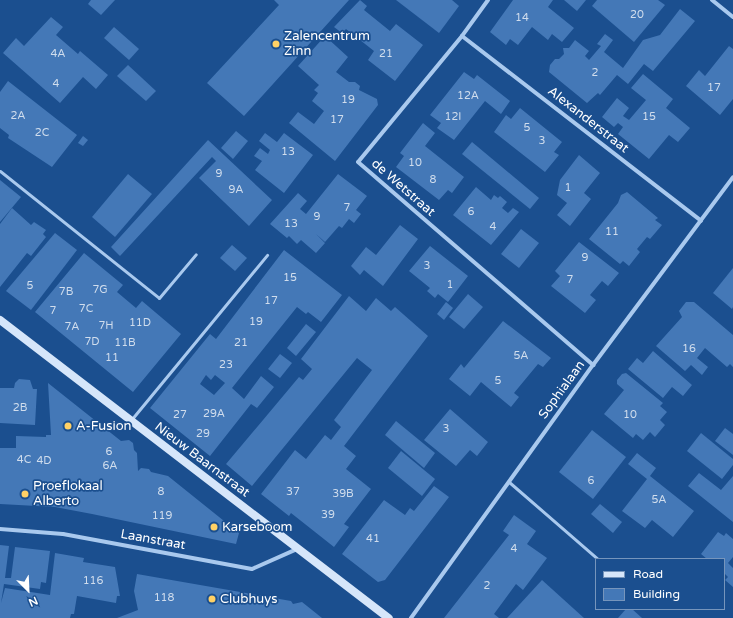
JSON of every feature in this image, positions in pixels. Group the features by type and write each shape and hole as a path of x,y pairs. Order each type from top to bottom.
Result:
{"street":[{"name":"de Wetstraat","path":"488,0 462,36 358,162 593,365"},
{"path":"712,0 733,17"},
{"name":"Alexanderstraat","path":"462,36 701,220"},
{"name":"Sophialaan","path":"411,618 593,365 733,176"},
{"name":"Nieuw Baarnstraat","path":"0,320 389,618"},
{"name":"Laanstraat","path":"0,529 63,534 252,569 298,548"}],"lane":[{"path":"0,171 159,298 196,254"},
{"path":"130,420 267,255"},
{"path":"509,482 597,558"}],"building":[{"path":"91,0 115,0 101,15 88,4"},
{"name":"Zalencentrum Zinn","path":"274,0 349,0 244,116 207,83 279,5"},
{"path":"360,0 367,6 364,10 390,31 396,24 423,45 395,81 368,60 374,51 346,29 342,33 334,27"},
{"path":"396,0 452,0 459,6 439,33"},
{"path":"513,0 553,0 548,7 574,28 562,42 552,34 548,40 532,27 518,45 510,39 506,45 490,32"},
{"path":"564,0 586,0 577,11"},
{"path":"597,0 658,0 665,5 634,42 592,6"},
{"path":"680,9 695,21 653,71 644,64 628,84 617,75 600,95 598,93 587,103 549,72 550,65 555,59 559,59 564,54 563,48 569,48 575,40 589,51 585,56 589,60 601,46 597,44 605,34 613,40 604,52 623,68 643,40 660,35"},
{"path":"51,17 63,27 56,35 78,54 80,51 108,75 96,89 83,77 60,103 3,53 16,38 24,46"},
{"path":"114,27 139,49 129,60 104,38"},
{"path":"325,36 348,57 336,72 349,82 355,82 360,86 359,90 377,99 378,105 335,161 289,123 298,112 314,124 324,111 312,101 318,93 314,90 319,85 298,66"},
{"path":"729,46 733,49 733,99 720,115 686,86 699,70 705,76"},
{"path":"128,65 156,91 146,101 117,76"},
{"path":"464,72 474,79 477,75 510,101 501,114 485,101 454,140 437,128 441,123 430,115"},
{"path":"643,74 673,99 666,108 690,128 678,142 669,135 649,159 618,134 623,127 618,123 614,127 602,117 617,98 629,108 623,116 629,120 646,100 631,88"},
{"path":"8,81 77,135 52,167 8,138 9,135 0,128 0,92"},
{"path":"520,108 562,142 554,152 559,155 545,172 494,132 506,115 511,119"},
{"path":"423,123 435,133 425,146 464,177 452,193 448,190 439,200 396,167 404,156 400,153"},
{"path":"236,131 248,141 233,159 221,148"},
{"path":"265,133 277,142 284,133 313,155 284,193 255,170 262,161 254,156 260,148 268,154 270,150 259,141"},
{"path":"83,136 88,140 83,146 78,143"},
{"path":"208,140 272,200 249,226 199,178 216,161 212,157 120,256 111,247"},
{"path":"472,142 539,198 530,209 462,154"},
{"path":"579,155 600,173 584,193 591,199 570,226 557,215 567,203 557,195 560,180"},
{"path":"128,174 152,194 115,237 92,217"},
{"path":"338,174 367,196 356,210 361,214 354,223 349,219 342,228 339,226 325,242 316,234 325,243 316,253 301,240 297,244 289,236 287,238 270,224 298,193 307,201 300,209 306,214"},
{"path":"0,180 21,197 0,222"},
{"path":"476,187 491,200 494,195 498,198 500,196 507,202 502,208 508,213 513,208 519,212 491,245 453,215"},
{"path":"627,192 658,218 655,220 662,225 650,239 647,237 637,249 640,252 629,266 623,261 620,264 589,239 618,203 621,195"},
{"path":"12,208 31,225 34,222 46,230 43,234 46,237 31,256 27,253 0,287 0,224"},
{"path":"400,225 418,239 383,286 364,270 360,275 351,266 366,247 376,255"},
{"path":"521,229 539,243 519,268 501,254"},
{"path":"55,233 77,250 31,310 6,291"},
{"path":"579,242 619,273 608,286 602,281 590,295 596,300 585,313 551,286 560,276 555,271"},
{"path":"232,245 247,258 235,271 220,258"},
{"path":"430,246 468,276 448,302 438,294 435,298 427,291 430,288 409,271"},
{"path":"284,250 342,295 321,322 308,312 306,314 297,307 232,388 244,399 261,376 274,387 257,408 251,404 210,456 150,408 210,334 216,339","holes":["206,375 211,380 215,375 225,383 214,395 200,384"]},
{"path":"84,253 123,285 117,292 136,308 142,301 181,334 133,392 35,312"},
{"path":"733,268 733,307 732,309 713,293"},
{"path":"468,294 483,307 464,329 449,317"},
{"path":"349,296 366,311 376,298 391,311 395,307 428,336 344,446 356,456 346,469 371,489 344,524 349,527 334,547 291,513 289,516 261,494 295,450 306,459 325,435 331,440 341,427 334,420 372,370 357,358 252,486 226,464 299,377 303,380 312,369 301,359"},
{"path":"446,302 453,308 444,320 437,314"},
{"path":"686,302 694,302 733,335 733,367 730,364 727,367 705,348 697,358 708,367 702,375 691,365 685,371 656,346 682,317 679,311"},
{"path":"503,321 551,358 543,367 538,364 514,393 519,397 511,407 481,382 470,396 449,379 461,364 464,368"},
{"path":"306,324 316,332 296,356 287,348"},
{"path":"653,351 692,385 683,396 672,387 663,398 628,369 637,358 643,363"},
{"path":"280,354 292,363 280,378 268,369"},
{"path":"626,373 663,403 660,406 667,412 660,420 665,425 655,437 650,432 643,440 636,434 633,438 604,414 624,390 617,384 617,380 622,374"},
{"path":"19,379 30,380 33,389 37,389 35,425 0,423 0,388 14,388 15,383"},
{"path":"48,383 121,441 129,440 133,443 134,450 137,453 138,471 141,468 149,469 151,472 168,476 239,533 236,544 55,507 0,504 0,448 16,448 16,436 46,437 46,435 51,435"},
{"path":"450,409 488,442 477,456 470,450 456,466 424,440"},
{"path":"396,421 435,453 424,468 385,435"},
{"path":"725,428 733,434 733,455 715,441"},
{"path":"592,430 626,457 593,499 559,472"},
{"path":"701,433 733,459 733,465 722,479 687,451"},
{"path":"401,451 435,479 422,496 388,468"},
{"path":"637,453 656,468 650,476 694,511 673,537 652,520 645,528 622,511 647,479 628,464"},
{"path":"699,473 721,490 733,476 733,522 688,486"},
{"path":"434,486 449,497 385,580 378,582 342,554 384,500 405,515 410,508 414,511"},
{"path":"600,504 622,522 613,533 591,514"},
{"path":"514,515 536,531 527,544 547,558 523,590 516,584 494,614 499,618 444,618 509,535 503,531"},
{"path":"718,532 724,536 726,533 733,539 733,557 728,563 733,568 733,587 725,580 728,577 725,574 725,558 706,558 701,554"},
{"path":"0,545 9,546 5,578 11,578 15,547 50,551 46,583 41,582 40,589 4,584 1,603 5,588 50,595 55,553 84,558 83,562 115,567 120,596 117,596 116,603 77,596 74,614 71,614 70,618 0,618"},
{"path":"137,574 291,601 293,604 302,602 322,618 117,618 138,610 134,591"},
{"path":"542,580 584,618 507,618"},
{"path":"625,610 633,610 642,618 618,618"}],"place":[{"name":"Zalencentrum Zinn","path":"276,44"},
{"name":"A-Fusion","path":"68,426"},
{"name":"Proeflokaal Alberto","path":"25,494"},
{"name":"Karseboom","path":"214,527"},
{"name":"Clubhuys","path":"212,599"}]}
